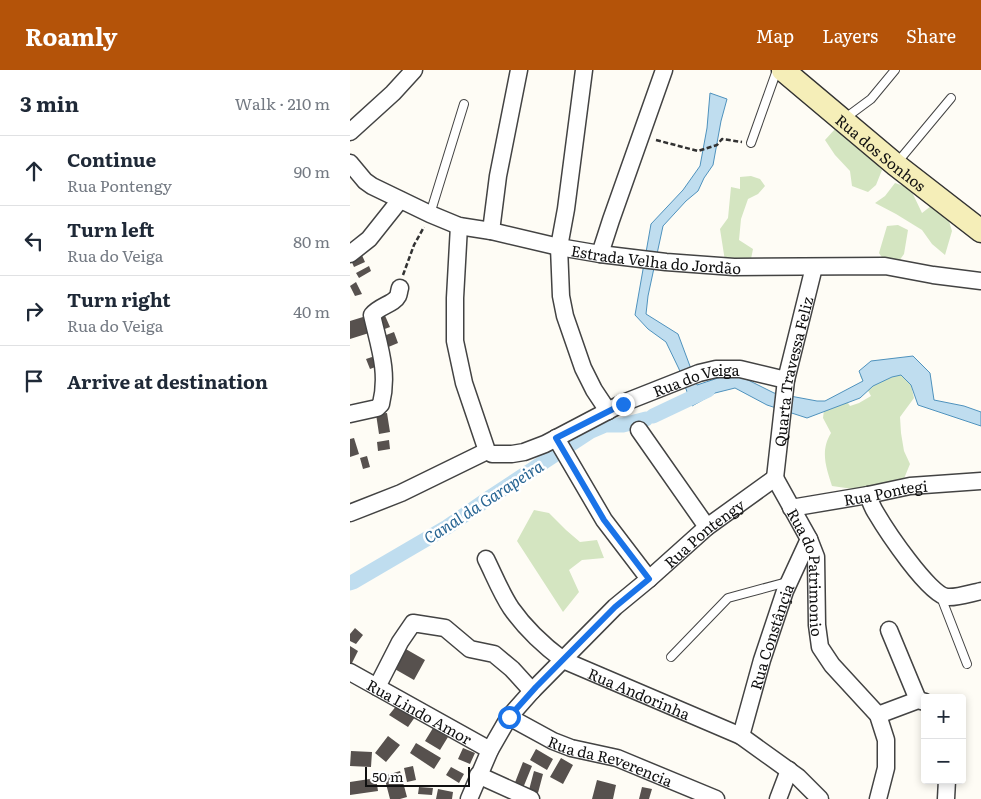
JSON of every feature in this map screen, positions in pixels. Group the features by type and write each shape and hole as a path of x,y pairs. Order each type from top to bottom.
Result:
{"main road":[{"name":"Rua dos Sonhos","path":"782,70 896,165 981,231"}],"street":[{"path":"350,132 393,94 414,70"},
{"path":"491,231 498,176 519,70"},
{"path":"584,70 566,209 559,247 561,296 565,316 583,368 594,390 608,411"},
{"path":"600,254 664,70"},
{"name":"Estrada Velha do Jordão","path":"350,163 365,181 400,200 459,226 491,231 559,247 640,260 734,267 885,266 981,282"},
{"path":"350,254 369,239 400,200"},
{"path":"459,226 455,341 464,382 493,452"},
{"name":"Quarta Travessa Feliz","path":"775,478 786,385 814,267"},
{"path":"350,414 377,408 381,404 383,361 372,315 378,308 397,298 400,288"},
{"name":"Rua do Veiga","path":"350,513 401,493 493,452 512,454 524,452 608,411 699,373 716,368 740,369 786,385"},
{"path":"639,430 707,527"},
{"path":"556,438 604,520 649,579"},
{"name":"Rua do Patrimonio","path":"775,478 809,539 816,557 817,625 820,647 832,665 878,715 886,740 886,768 878,799"},
{"name":"Rua Pontengy","path":"469,799 490,750 509,717 532,691 615,607 707,527 775,478"},
{"name":"Rua Pontegi","path":"791,508 910,486 981,481"},
{"path":"868,495 875,512 917,572 929,585 941,595 947,597 962,596 981,591"},
{"name":"Rua Constânçia","path":"741,736 762,660 785,591 809,539"},
{"name":"Rua Andorinha","path":"486,560 511,606 526,627 563,660 741,736 798,777 820,799"},
{"path":"376,687 400,642 414,623 445,628 470,649 494,654 512,669 532,691"},
{"path":"878,715 921,701 889,630"},
{"name":"Rua Lindo Amor","path":"350,672 490,750"},
{"name":"Rua da Reverencia","path":"509,717 553,741 572,748 617,758 716,799"},
{"path":"778,799 789,770"},
{"path":"478,775 531,799"},
{"path":"946,799 947,784"}],"lane":[{"path":"751,143 776,70"},
{"path":"843,121 871,99 895,70"},
{"path":"896,165 951,98"},
{"path":"430,214 464,104"},
{"path":"671,657 728,598 789,581"},
{"path":"941,595 967,664"}],"path":[{"path":"641,136 698,151 717,145 722,139 751,143"},
{"path":"400,288 414,244 430,214"}],"green space":[{"path":"836,128 869,154 882,170 876,185 868,192 852,186 850,171 835,155 825,140"},
{"path":"751,176 760,179 765,186 758,194 748,199 741,219 739,240 753,249 751,259 725,261 720,229 728,218 731,187 740,189 740,177"},
{"path":"895,183 910,188 922,213 931,206 948,218 952,231 945,255 932,244 922,230 875,203 885,196"},
{"path":"898,225 908,230 904,254 899,261 885,262 879,253 887,226"},
{"path":"899,358 911,385 914,398 900,417 904,451 910,464 903,481 869,490 832,486 825,459 826,446 831,433 823,418 825,401 841,393 850,406 859,403 871,396 860,376 871,361"},
{"path":"534,510 549,513 580,542 597,540 604,558 582,560 569,570 579,592 563,612 517,541"}],"water":[{"path":"710,93 727,99 713,165 698,191 663,226 646,314 678,334 697,385 730,374 746,379 774,393 825,401 863,381 859,371 871,361 913,356 930,373 934,400 964,406 981,412 981,426 918,405 911,385 901,375 873,386 860,398 807,418 767,405 735,388 715,393 692,406 679,369 666,342 648,329 635,315 651,224 683,190 700,166 707,128"}],"building":[{"path":"361,253 365,262 354,267 350,258"},
{"path":"369,266 371,271 359,278 356,273"},
{"path":"356,282 362,294 355,296 350,286"},
{"path":"383,311 390,327 382,330 374,314"},
{"path":"363,317 369,333 350,339 350,321"},
{"path":"394,332 398,343 386,348 381,337"},
{"path":"375,356 378,366 370,369 366,359"},
{"path":"387,413 390,432 379,434 376,414"},
{"path":"354,438 359,454 350,457 350,439"},
{"path":"389,440 390,449 378,451 377,442"},
{"path":"367,456 370,467 363,469 360,458"},
{"path":"355,628 363,635 356,644 350,641 350,634"},
{"path":"350,646 358,651 350,667"},
{"path":"404,648 425,660 414,680 393,668"},
{"path":"397,705 415,717 408,727 389,715"},
{"path":"433,728 448,737 440,750 425,741"},
{"path":"388,736 400,745 386,762 375,753"},
{"path":"416,743 441,758 434,769 410,753"},
{"path":"463,748 475,753 470,764 458,759"},
{"path":"536,749 553,759 547,770 530,760"},
{"path":"351,751 372,752 371,767 350,766"},
{"path":"561,758 573,765 563,784 550,777"},
{"path":"523,762 532,766 523,788 514,785"},
{"path":"413,766 416,780 407,782 404,768"},
{"path":"451,767 464,774 459,783 446,775"},
{"path":"400,771 407,797 390,799 384,776"},
{"path":"534,771 543,774 538,793 529,790"},
{"path":"376,778 378,791 350,795 350,782"},
{"path":"597,780 616,785 613,799 592,799"},
{"path":"419,787 433,788 432,795 418,794"},
{"path":"642,787 652,789 649,799 639,799"},
{"path":"438,789 453,792 452,799 436,799"}],"waterway":[{"name":"Canal da Garapeira","path":"653,416 708,390"},
{"name":"Canal da Garapeira","path":"350,583 447,527 591,431 605,425 623,425 646,419"}],"route":[{"path":"509,717 615,607 649,579 604,520 556,438 623,404"}]}
